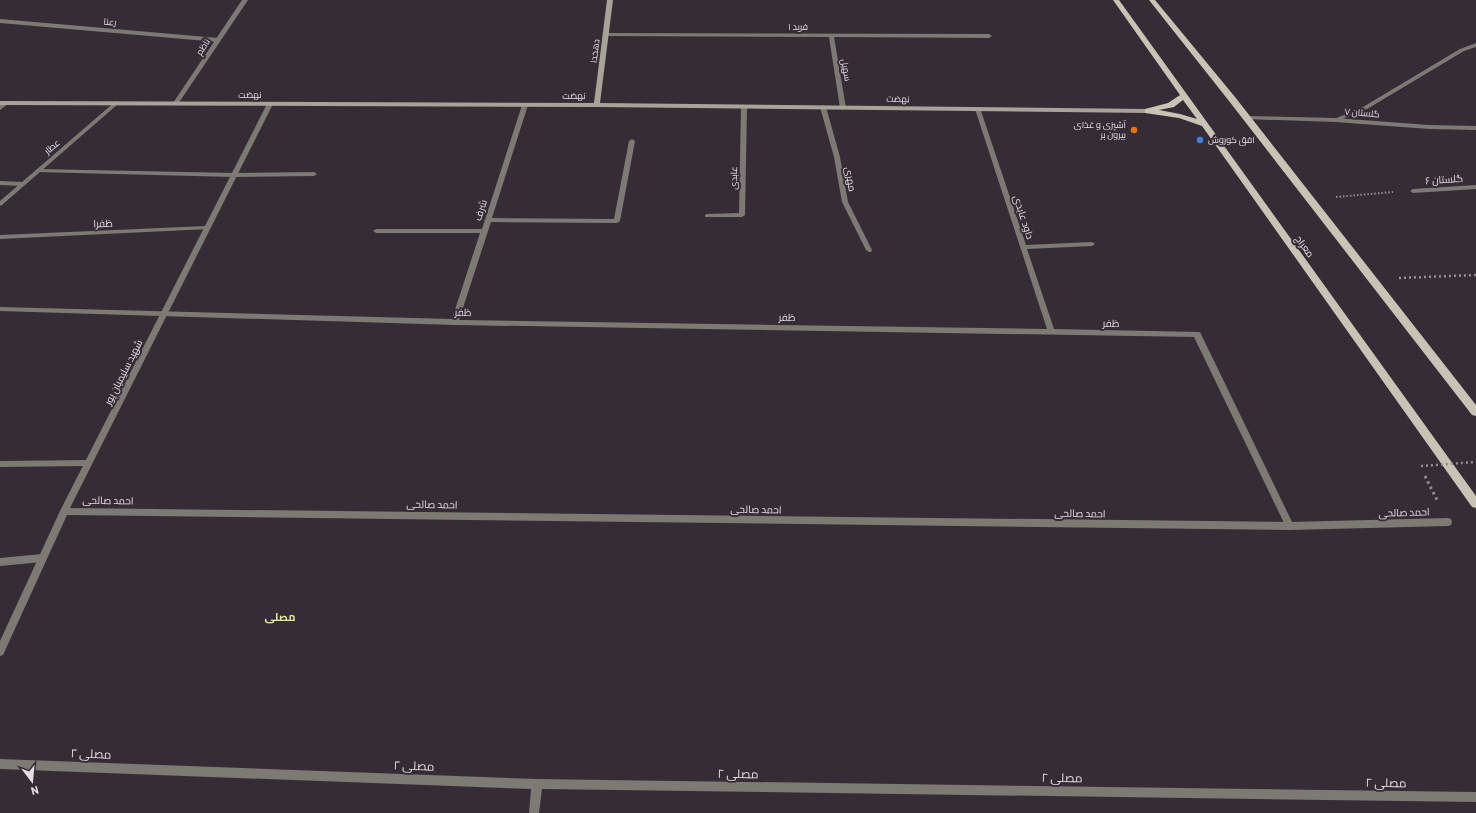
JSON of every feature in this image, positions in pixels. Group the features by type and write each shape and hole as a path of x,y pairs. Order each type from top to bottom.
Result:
{"main road":[{"name":"معراج","path":"1116,0 1476,504"},
{"path":"1152,0 1476,412"},
{"path":"1148,111 1171,105 1184,96"},
{"path":"1148,111 1180,116 1204,124"}],"street":[{"name":"ناظم","path":"176,103 245,0"},
{"name":"دهخدا","path":"597,105 610,0"},
{"name":"رعنا","path":"0,22 218,40"},
{"name":"فرید ۱","path":"606,35 989,36"},
{"name":"سهیل","path":"831,36 843,108"},
{"path":"1335,120 1365,108 1462,50 1476,45"},
{"name":"نهضت","path":"3,103 744,106 1148,111"},
{"path":"0,108 3,103"},
{"name":"عطار","path":"0,204 116,103"},
{"name":"شهید سلیمیان پور","path":"0,652 64,511 270,104"},
{"name":"شرف","path":"455,322 525,105"},
{"name":"عابدی","path":"707,216 742,215 744,106"},
{"name":"مهری","path":"823,107 837,157 845,202 869,250"},
{"name":"داود عابدی","path":"978,109 1051,331"},
{"name":"گلستان ۷","path":"1246,118 1335,120 1429,127 1476,128"},
{"path":"487,220 617,221 632,141"},
{"path":"38,171 234,175 314,174"},
{"path":"0,183 23,184"},
{"name":"گلستان ۶","path":"1413,191 1476,187"},
{"name":"ظفرا","path":"0,237 206,228"},
{"path":"376,230 484,231"},
{"path":"1024,247 1092,244"},
{"name":"ظفر","path":"0,309 455,322 1197,334 1290,526"},
{"path":"0,464 88,463"},
{"name":"احمد صالحی","path":"64,511 1290,526 1448,522"},
{"path":"0,562 42,558"},
{"name":"مصلی ۲","path":"0,764 537,784 1476,797"},
{"path":"534,813 537,784"}],"path":[{"path":"1310,199 1413,191"},
{"path":"1373,280 1476,275"},
{"path":"1448,522 1421,466 1476,462"}],"place":[{"name":"آشپزی و غذای بیرون بر","path":"1134,130"},
{"name":"افق کوروش","path":"1200,140"}],"district":[{"name":"مصلی","path":"280,617"}]}
